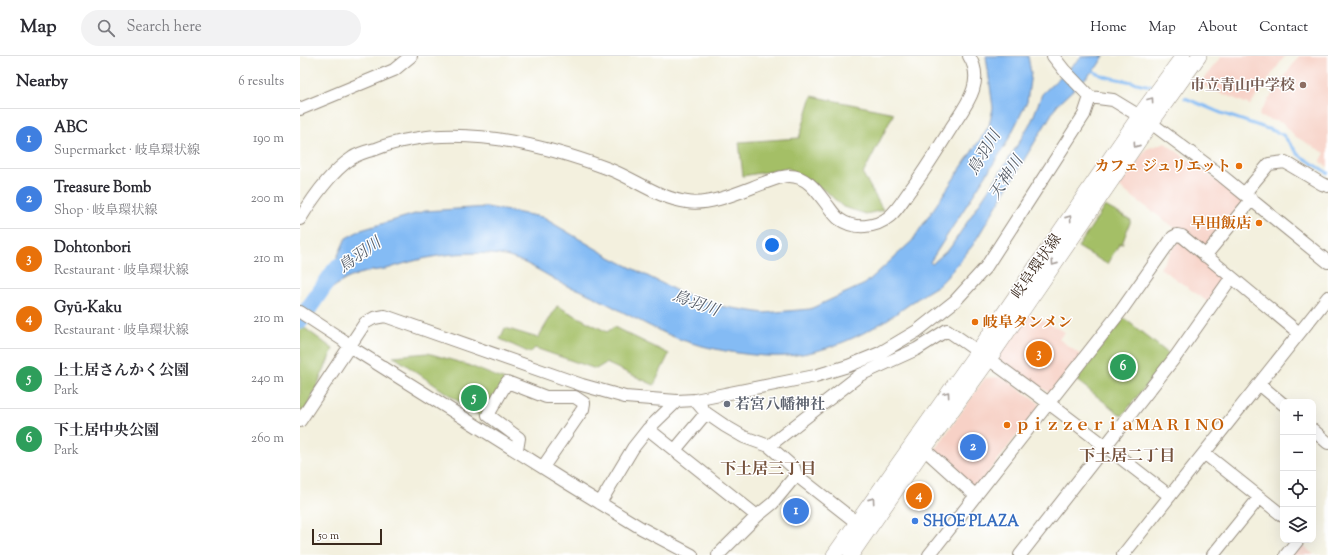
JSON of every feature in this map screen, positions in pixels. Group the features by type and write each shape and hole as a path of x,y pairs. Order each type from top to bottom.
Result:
{"main road":[{"name":"岐阜環状線","path":"851,555 924,449 983,355 1145,119 1183,56"},
{"name":"岐阜環状線","path":"1145,119 1199,56"},
{"name":"岐阜環状線","path":"834,555 856,522 983,355"}],"street":[{"path":"300,109 394,70 411,56"},
{"path":"300,219 303,204 352,157 383,146 416,138 454,136 502,140 559,152 611,170 666,197 688,203 705,202 728,196 789,176 801,178 813,186 837,218 849,224 860,227 874,225 889,217 903,202 906,194 919,178 969,102 976,81 975,65 969,56"},
{"path":"1053,56 1064,70 1090,97 1113,100 1145,119 1222,176 1328,262"},
{"path":"300,420 346,343 365,323 374,318 385,316 582,385 625,397 676,401 695,400 815,376 848,366 880,353 917,331 955,301 986,267 1084,115 1090,97"},
{"path":"1205,256 1248,197 1268,164 1285,162 1328,186"},
{"path":"929,555 1121,310 1173,237 1177,235 1182,236 1299,333"},
{"path":"1020,555 1176,356 1231,278"},
{"path":"1123,555 1328,297"},
{"path":"300,312 346,343 600,503 641,528 692,555"},
{"path":"769,446 860,375 917,349 947,330 1049,403 1170,496"},
{"path":"517,450 519,438 488,415 507,382 546,397 575,397 584,403 583,409 543,467"},
{"path":"1259,384 1280,402"},
{"path":"695,400 706,413 725,426 744,437 769,446 794,468 796,475 856,522"},
{"path":"600,503 633,448 648,429 676,401"},
{"path":"675,450 706,413"},
{"path":"648,429 757,516"},
{"path":"1316,432 1327,440"},
{"path":"924,449 976,496"},
{"path":"1204,453 1280,514"},
{"path":"718,555 757,516 773,503 796,475"},
{"path":"1213,555 1259,498"},
{"path":"1286,555 1296,543"}],"shaded area":[{"path":"1222,56 1285,56 1250,105 1199,84"},
{"name":"市立青山中学校","path":"1299,56 1328,56 1328,167 1320,162 1325,153 1296,137 1283,123 1260,117 1259,113"},
{"path":"1165,143 1241,198 1241,203 1205,247 1201,247 1119,187 1146,149"},
{"path":"1179,241 1223,276 1224,280 1208,302 1160,268"},
{"path":"1027,312 1065,332 1059,339 1082,356 1053,395 996,358"},
{"path":"1002,377 1039,403 1038,408 977,487 973,487 937,454 935,450 985,378"},
{"path":"1301,544 1314,555 1292,555"}],"green space":[{"path":"812,96 894,113 863,174 883,210 866,214 843,207 827,192 788,168 743,176 739,142 799,138"},
{"path":"1105,206 1131,220 1122,244 1120,243 1107,264 1078,247"},
{"path":"557,306 607,332 614,327 669,354 654,385 606,363 596,369 535,348 530,353 500,339 505,328 538,338"},
{"path":"1124,318 1170,355 1122,416 1075,379"},
{"path":"302,326 333,349 300,425 300,329"},
{"path":"428,353 465,364 505,380 481,417 393,356"}],"water":[{"name":"天神川","path":"986,56 1028,56 1031,73 1027,102 1006,144 930,262 932,264 950,248 1012,154 1032,120 1042,94 1081,57 1104,56 1097,67 1057,105 973,245 946,278 939,285 877,326 840,344 814,352 787,356 760,356 714,349 662,332 580,290 567,286 535,268 518,260 500,255 472,253 444,255 417,260 387,269 370,271 352,276 339,283 316,303 346,238 361,230 425,211 487,207 542,217 610,257 681,293 719,306 764,313 810,309 865,284 912,241 989,126 993,108"}],"waterway":[{"path":"1089,69 1103,76 1151,86"},
{"path":"1185,98 1221,113 1283,135 1299,155 1328,173"},
{"name":"鳥羽川","path":"300,321 339,266"}],"place":[{"name":"市立青山中学校","path":"1303,85"},
{"name":"カフェ ジュリエット","path":"1239,166"},
{"name":"早田飯店","path":"1259,223"},
{"name":"岐阜タンメン","path":"975,322"},
{"name":"Dohtonbori","path":"1039,354"},
{"name":"下土居中央公園","path":"1123,367"},
{"name":"上土居さんかく公園","path":"474,398"},
{"name":"若宮八幡神社","path":"727,404"},
{"name":"ｐｉｚｚｅｒｉａＭＡＲＩＮＯ","path":"1007,425"},
{"name":"Treasure Bomb","path":"973,447"},
{"name":"Gyū-Kaku","path":"919,496"},
{"name":"ABC","path":"796,511"},
{"name":"SHOE PLAZA","path":"915,521"}],"district":[{"name":"下土居二丁目","path":"1127,455"},
{"name":"下土居三丁目","path":"768,468"}]}
